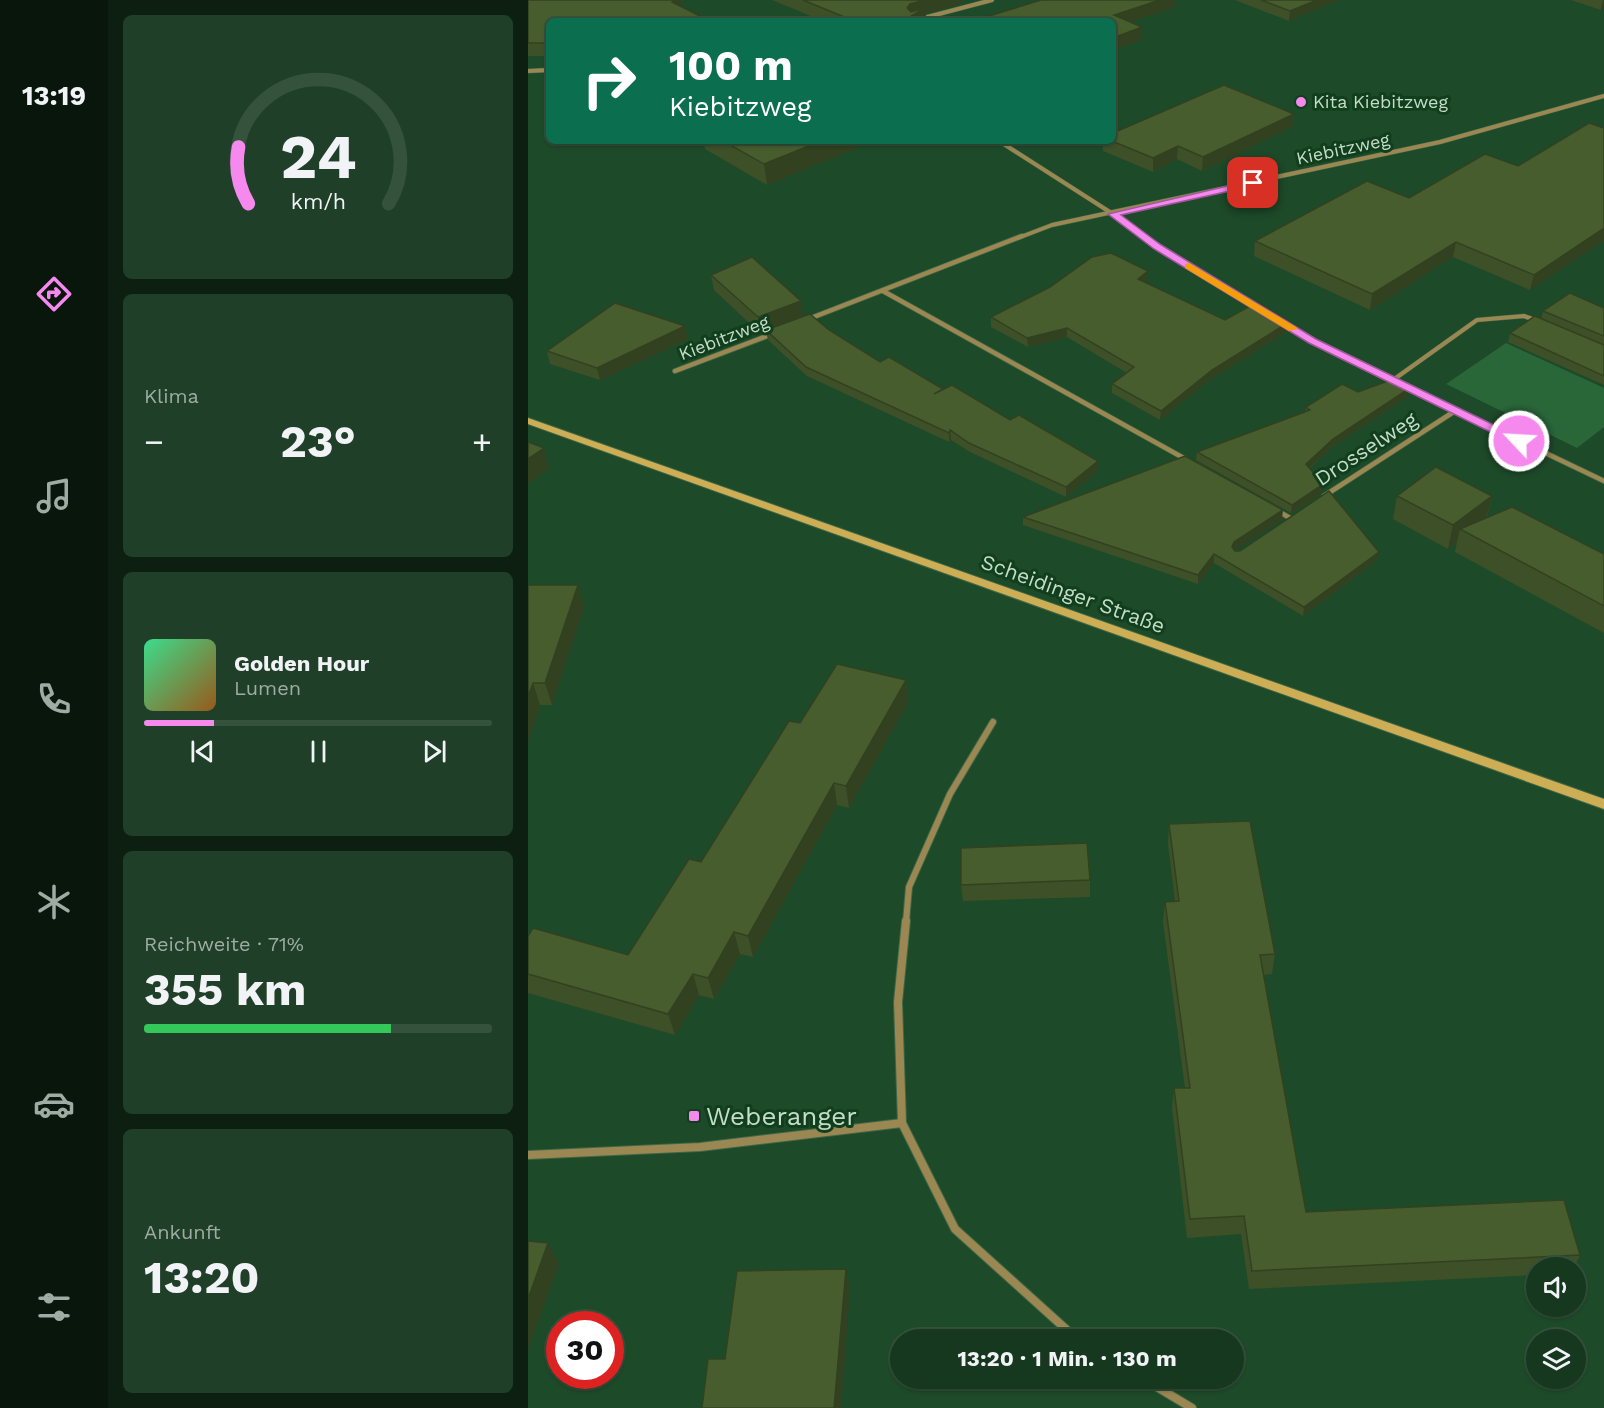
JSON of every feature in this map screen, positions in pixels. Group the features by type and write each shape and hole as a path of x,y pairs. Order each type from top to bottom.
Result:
{"main road":[{"name":"Scheidinger Straße","path":"528,421 1604,804"}],"street":[{"path":"923,18 992,0"},
{"path":"528,71 546,70"},
{"name":"Kiebitzweg","path":"795,325 1052,225 1113,214 1440,142 1604,96"},
{"path":"1004,144 1113,214 1157,247 1264,312"},
{"path":"883,291 1196,465"},
{"name":"Drosselweg","path":"1274,318 1312,341 1604,481"},
{"name":"Kiebitzweg","path":"675,371 784,329"},
{"name":"Drosselweg","path":"1316,501 1455,411"},
{"path":"1271,508 1290,518"},
{"path":"1281,524 1296,514"},
{"path":"993,722 950,794 909,886 898,1002 902,1124 955,1229 1066,1329"},
{"path":"528,1155 700,1147 902,1124"},
{"path":"1160,1389 1192,1408"}],"lane":[{"path":"1393,380 1477,320 1524,316 1544,324"}],"green space":[{"path":"1506,343 1604,388 1604,427 1577,448 1446,384"}],"building":[{"path":"528,0 674,0 672,2 704,18 546,18 546,43 528,43"},
{"path":"803,0 925,0 910,4 907,8 911,12 925,8 908,18 847,18"},
{"path":"1041,0 1160,0 1114,15 1142,27 1116,37 1116,18 983,18"},
{"path":"1261,0 1317,0 1290,11"},
{"path":"1224,85 1294,114 1203,157 1178,146 1153,158 1116,143 1116,132"},
{"path":"1589,123 1604,128 1604,228 1534,275 1456,242 1372,294 1255,241 1367,181 1409,198 1485,154 1518,166"},
{"path":"728,144 814,144 764,164"},
{"path":"1111,253 1148,271 1138,279 1225,320 1257,302 1289,322 1212,370 1161,411 1112,384 1134,367 1067,328 1027,338 991,317 1050,287 1092,257"},
{"path":"752,257 801,301 758,317 711,275"},
{"path":"1570,293 1604,308 1604,336 1543,311"},
{"path":"615,303 685,326 597,368 547,351"},
{"path":"810,314 829,330 880,362 889,357 943,389 934,394 952,385 1010,420 1019,415 1098,461 1066,487 969,443 950,430 949,433 806,367 766,330"},
{"path":"1535,316 1604,345 1604,376 1510,333"},
{"path":"1396,378 1404,381 1408,389 1333,439 1306,464 1323,484 1292,505 1197,452 1310,410 1306,407 1342,384 1358,392"},
{"path":"528,442 544,448 528,459"},
{"path":"1185,456 1283,510 1234,542 1232,547 1235,551 1240,551 1329,491 1379,552 1304,607 1214,554 1198,575 1023,517"},
{"path":"1436,467 1492,496 1453,525 1397,496"},
{"path":"1512,507 1604,554 1604,606 1460,529"},
{"path":"528,585 578,585 545,683 533,683 528,697"},
{"path":"837,664 906,680 846,786 834,783 748,936 734,932 708,978 693,974 668,1014 528,974 528,936 533,928 628,955 689,859 701,862 789,721 800,723"},
{"path":"1250,821 1275,954 1260,955 1306,1212 1564,1200 1580,1255 1252,1271 1244,1216 1190,1219 1174,1088 1190,1088 1165,902 1179,901 1169,824"},
{"path":"1087,843 1090,880 961,885 961,848"},
{"path":"528,1241 548,1243 528,1299"},
{"path":"846,1269 834,1408 702,1408 708,1359 725,1359 737,1271"}],"slow traffic":[{"path":"1189,266 1293,329"}],"place":[{"name":"Kita Kiebitzweg","path":"1301,102"},
{"name":"Weberanger","path":"694,1116"}],"route":[{"path":"1253,183 1113,214 1157,247 1312,341 1519,441"}]}
